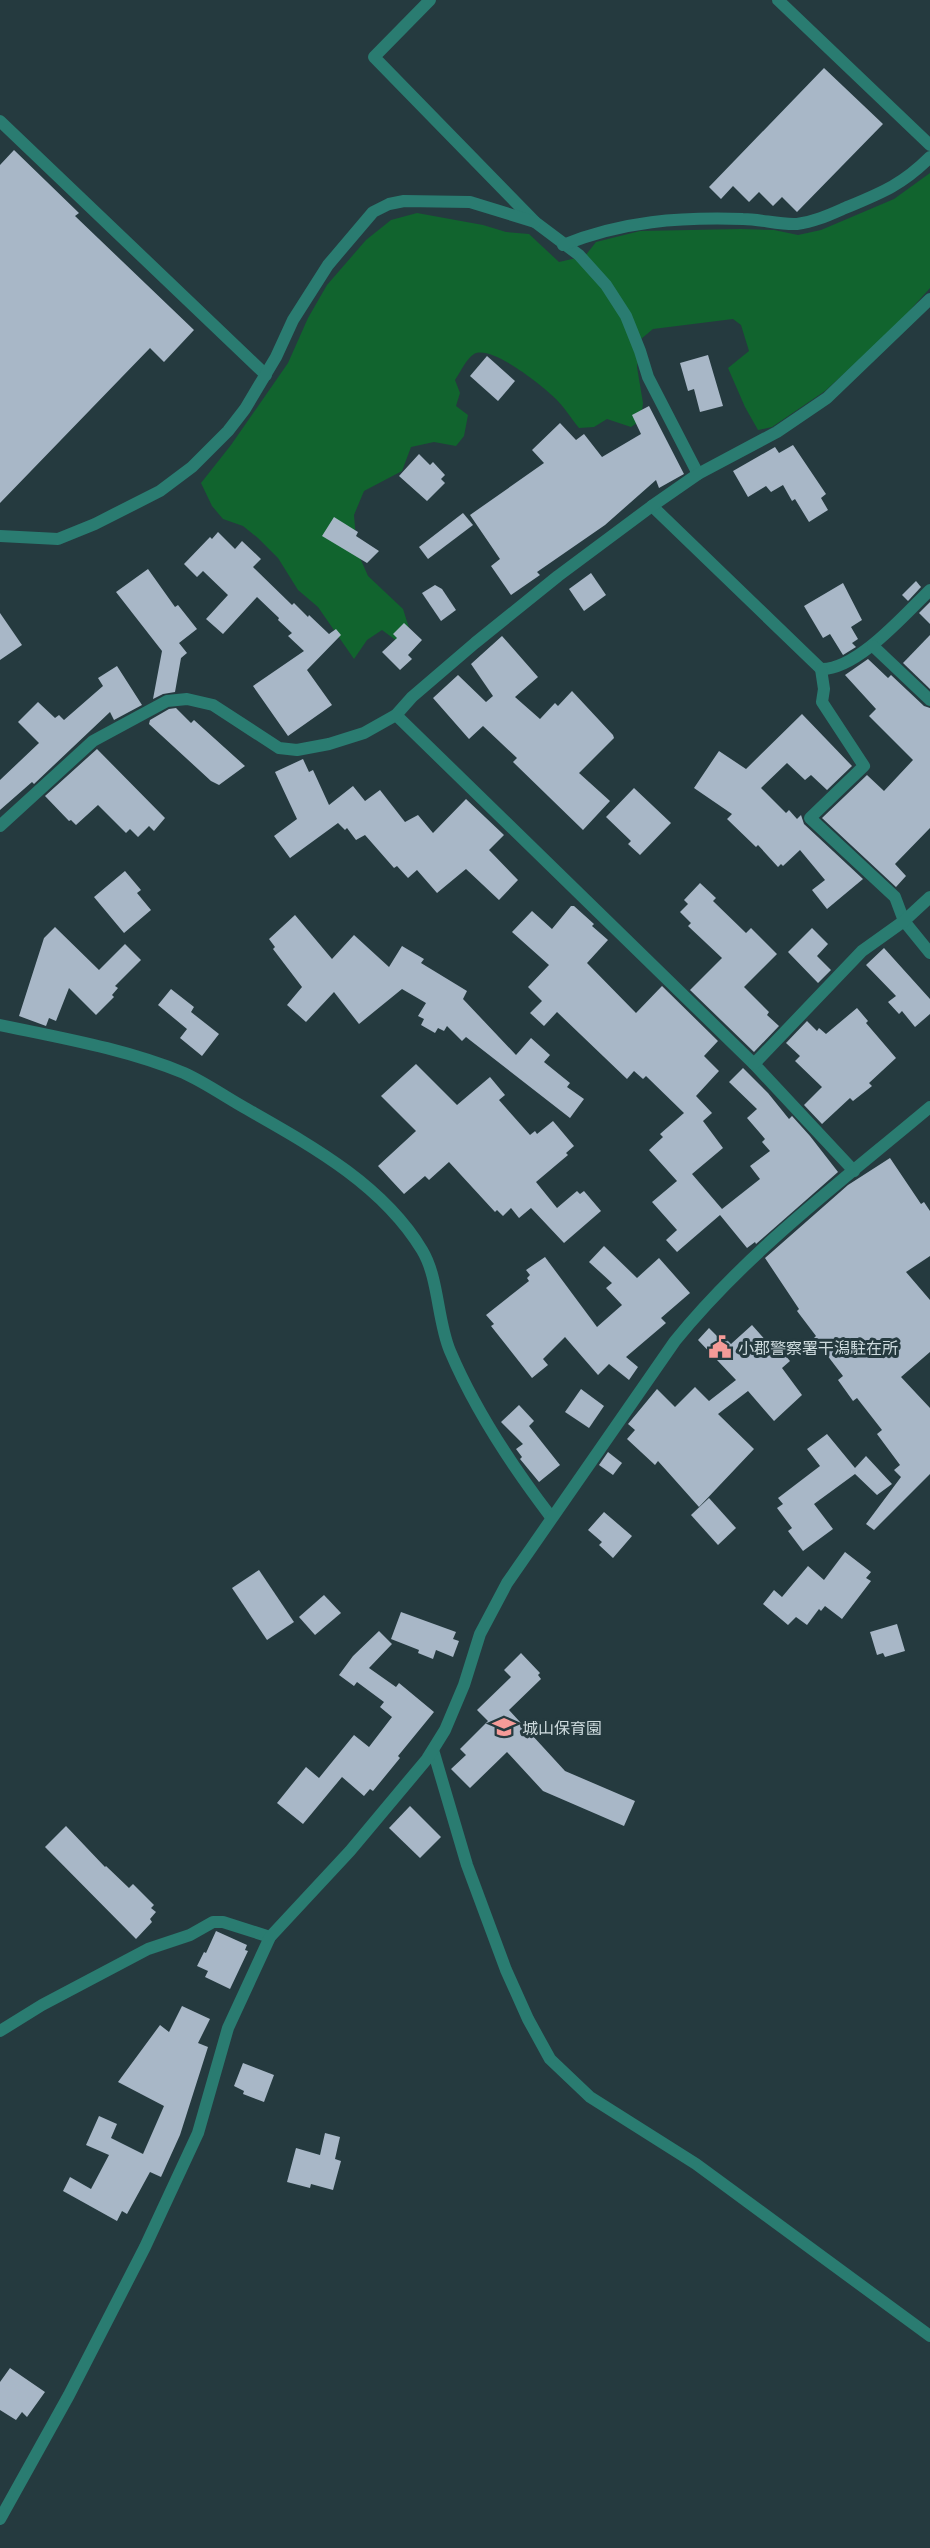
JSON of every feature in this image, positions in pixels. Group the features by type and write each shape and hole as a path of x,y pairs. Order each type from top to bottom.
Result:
{"street":[{"path":"430,0 374,57 535,222 579,255 606,285 626,316 648,377 698,474"},
{"path":"778,0 930,145"},
{"path":"0,121 266,375"},
{"path":"563,244 597,231 643,221 742,219 796,224 817,220 889,190 913,174 930,157"},
{"path":"0,536 58,539 95,524 160,491 192,467 228,431 266,375 293,320 328,265 373,212 389,204 404,201 470,202 535,222"},
{"path":"0,826 93,741 167,701 187,699 213,705 279,748 297,750 329,744 364,733 396,715 412,696 475,643 558,576 652,506 698,474 777,432 827,399 930,298"},
{"path":"652,506 821,669 824,689 822,702 864,766 810,818 895,897 904,921 930,953"},
{"path":"821,669 827,669 848,660 873,646 930,590"},
{"path":"873,646 930,699"},
{"path":"396,715 754,1064 854,1171"},
{"path":"754,1064 862,951 904,921 930,897"},
{"path":"0,1025 137,1057 186,1074 334,1161 372,1192 404,1223 423,1252 449,1349 471,1395 516,1470 551,1517"},
{"path":"0,2519 71,2390 145,2247 193,2143 228,2028 270,1937 350,1851 418,1771 445,1730 480,1634 507,1583 675,1341 704,1305 738,1271 930,1107"},
{"path":"432,1750 467,1865 506,1971 550,2059 590,2097 696,2164 930,2336"},
{"path":"0,2031 42,2005 148,1950 190,1935 213,1922 223,1922 270,1937"}],"green space":[{"path":"930,173 930,288 893,329 825,391 772,427 758,430 728,368 749,351 741,325 733,319 653,329 641,339 637,367 643,403 641,420 631,427 607,419 594,427 579,428 556,399 504,360 482,353 471,356 455,380 460,393 456,406 468,415 464,436 456,446 434,442 411,447 402,471 364,491 354,515 357,551 368,576 403,609 410,631 401,644 382,630 367,640 354,659 318,607 298,590 278,558 243,526 223,519 212,506 201,483 231,445 288,363 308,318 327,285 366,240 391,220 417,213 483,225 506,232 529,234 559,262 585,256 596,242 640,231 741,229 774,230 798,235 821,230 894,199"}],"building":[{"path":"824,68 883,124 797,212 782,197 773,206 759,192 749,202 733,186 721,199 709,187"},
{"path":"14,150 79,213 75,216 194,330 164,362 150,348 0,503 0,165"},
{"path":"708,355 723,406 700,412 694,389 688,391 680,363"},
{"path":"487,356 515,381 498,401 470,376"},
{"path":"649,406 684,474 659,488 656,480 605,525 537,572 540,575 511,595 491,566 500,559 470,515 544,463 532,450 560,423 576,440 584,434 602,457 641,434 632,415"},
{"path":"793,445 826,494 821,498 828,510 809,522 795,499 792,501 783,485 771,492 766,486 748,497 733,471 775,447 779,453"},
{"path":"419,454 430,465 433,462 445,475 441,479 445,483 427,501 399,476"},
{"path":"463,513 473,525 428,559 419,547"},
{"path":"334,517 358,532 356,536 379,551 367,563 322,536"},
{"path":"218,532 235,549 242,541 261,559 253,567 292,605 294,603 329,634 336,629 341,635 307,670 332,705 288,736 253,686 304,651 288,636 292,633 278,620 279,618 257,597 223,634 206,619 228,595 203,571 197,577 184,564 210,537 212,539"},
{"path":"148,569 175,607 178,605 197,629 179,643 187,653 181,658 175,692 153,699 162,651 116,592"},
{"path":"591,573 606,595 584,611 569,589"},
{"path":"916,581 921,587 908,601 902,595"},
{"path":"843,583 862,620 851,627 858,639 852,643 856,647 843,655 830,634 823,638 804,606"},
{"path":"435,585 442,589 456,610 441,621 422,593"},
{"path":"930,602 930,624 919,613"},
{"path":"0,613 22,645 0,660"},
{"path":"404,623 422,640 408,655 412,659 400,670 382,652 397,638 393,634"},
{"path":"930,635 930,689 903,663"},
{"path":"502,636 538,677 515,697 540,719 555,703 558,706 572,691 613,735 614,738 579,773 610,801 583,830 513,762 517,758 483,726 469,739 433,698 458,675 486,702 493,696 471,664"},
{"path":"868,659 888,678 891,675 924,706 930,708 930,828 895,864 906,876 896,887 822,818 867,775 884,791 913,760 869,716 876,709 845,675"},
{"path":"117,666 142,705 114,720 110,712 34,784 32,782 0,810 0,780 39,743 18,722 38,702 55,718 59,715 64,720 103,686 98,678"},
{"path":"176,708 191,723 194,720 245,766 219,785 211,781 149,724 150,720 169,709"},
{"path":"802,714 852,766 827,790 811,775 805,780 787,763 761,788 786,813 789,810 797,819 801,815 804,824 863,879 827,909 812,890 825,880 800,850 783,866 781,864 778,867 758,845 756,847 727,819 732,814 694,788 719,751 746,769"},
{"path":"97,749 165,818 154,831 149,826 138,837 130,829 126,833 98,805 76,825 71,820 69,821 45,796"},
{"path":"303,759 309,772 313,770 329,805 353,786 365,801 380,790 405,822 418,815 433,833 466,799 504,835 489,850 518,880 499,900 466,869 437,893 417,870 408,878 397,866 394,868 365,835 356,840 347,828 345,830 338,823 290,858 274,836 297,819 275,772"},
{"path":"634,788 671,823 640,855 628,844 631,841 606,817"},
{"path":"125,871 141,890 137,893 151,910 124,933 94,897"},
{"path":"700,883 716,898 713,901 746,933 751,928 777,954 744,987 769,1012 767,1015 779,1026 754,1052 690,990 722,958 688,926 691,923 680,912 688,904 684,900"},
{"path":"571,906 574,906 594,924 592,926 608,940 587,963 636,1013 662,986 718,1041 704,1056 719,1071 696,1096 712,1113 703,1121 723,1148 692,1174 722,1209 760,1179 750,1166 770,1151 762,1142 765,1139 747,1118 757,1109 729,1082 743,1068 768,1093 789,1119 792,1116 838,1172 756,1244 755,1242 747,1248 720,1215 677,1252 666,1240 677,1230 652,1202 677,1181 649,1150 663,1137 660,1134 684,1113 646,1076 643,1079 634,1071 627,1079 557,1012 544,1026 530,1013 542,1001 528,987 549,965 512,932 532,911 552,929"},
{"path":"295,915 332,959 354,935 389,967 402,946 424,959 421,963 467,991 463,999 516,1055 531,1038 550,1055 544,1062 570,1083 567,1087 584,1099 570,1118 466,1037 462,1041 447,1026 444,1031 438,1028 435,1033 421,1025 424,1019 418,1016 426,1003 402,989 359,1024 334,992 306,1022 287,1005 302,987 273,949 275,947 269,939"},
{"path":"55,927 99,970 125,944 141,960 115,986 118,988 112,995 114,997 96,1015 69,988 56,1021 49,1018 46,1026 19,1016 44,938"},
{"path":"812,928 828,944 817,956 831,970 818,983 788,952"},
{"path":"884,948 930,999 930,1014 915,1027 902,1011 899,1014 888,1002 896,996 866,965"},
{"path":"171,989 194,1007 191,1012 219,1034 202,1056 180,1038 187,1029 158,1005"},
{"path":"857,1008 868,1021 866,1023 896,1058 869,1083 872,1086 853,1101 850,1098 822,1124 804,1105 822,1087 795,1061 800,1056 786,1043 807,1021 817,1031 819,1028 826,1034"},
{"path":"416,1064 457,1105 490,1077 505,1095 499,1100 530,1135 535,1131 537,1134 553,1121 574,1146 566,1153 568,1155 536,1182 557,1208 577,1191 580,1194 584,1191 601,1211 564,1243 531,1208 519,1218 511,1208 503,1216 497,1210 495,1212 449,1162 429,1180 425,1176 404,1194 378,1166 416,1131 381,1096"},
{"path":"890,1158 921,1204 924,1202 930,1211 930,1256 906,1272 930,1300 930,1352 901,1377 930,1408 930,1474 874,1530 866,1524 901,1477 894,1470 900,1465 877,1434 882,1430 857,1398 853,1401 838,1380 843,1376 814,1338 816,1336 797,1311 799,1309 765,1258 848,1185"},
{"path":"604,1246 637,1278 659,1258 690,1293 661,1318 666,1323 626,1357 638,1367 629,1380 609,1364 598,1375 565,1337 543,1359 548,1365 532,1378 491,1326 494,1324 486,1315 529,1281 527,1278 530,1275 526,1270 545,1257 597,1327 622,1305 606,1288 612,1283 589,1262"},
{"path":"752,1325 775,1351 779,1348 790,1361 782,1368 802,1395 774,1421 748,1391 718,1414 754,1449 699,1507 658,1461 655,1465 627,1439 635,1430 628,1424 657,1389 675,1407 695,1387 709,1401 736,1380 698,1340 709,1328 718,1337 721,1334 731,1344"},
{"path":"581,1389 604,1406 589,1428 565,1412"},
{"path":"519,1405 534,1421 529,1426 560,1465 539,1482 520,1459 522,1457 516,1449 523,1444 501,1422"},
{"path":"827,1434 855,1468 866,1456 892,1484 877,1495 855,1474 814,1504 833,1529 803,1551 788,1531 792,1528 777,1508 783,1504 778,1498 820,1466 807,1449"},
{"path":"608,1452 622,1463 613,1475 599,1465"},
{"path":"709,1498 736,1528 718,1545 691,1515"},
{"path":"604,1512 632,1536 613,1558 599,1545 602,1542 588,1530"},
{"path":"845,1552 871,1572 866,1578 871,1581 842,1619 825,1606 821,1611 819,1609 807,1625 796,1617 788,1625 763,1604 774,1590 782,1597 808,1566 824,1580"},
{"path":"259,1570 294,1622 267,1640 232,1588"},
{"path":"324,1595 341,1613 315,1635 299,1617"},
{"path":"401,1612 456,1632 453,1639 459,1641 453,1657 436,1650 433,1659 418,1653 419,1650 391,1639"},
{"path":"897,1624 905,1651 885,1657 883,1653 877,1655 870,1632"},
{"path":"379,1631 392,1644 369,1668 396,1687 399,1683 434,1712 373,1791 370,1789 364,1796 342,1777 303,1824 277,1803 306,1767 319,1778 354,1735 369,1747 392,1717 380,1707 384,1702 357,1682 354,1686 339,1675 353,1656"},
{"path":"521,1653 540,1673 538,1675 541,1679 509,1710 565,1771 635,1801 624,1826 543,1791 507,1752 470,1788 451,1769 466,1755 460,1749 488,1721 477,1710 511,1677 504,1670"},
{"path":"410,1806 441,1837 420,1858 389,1828"},
{"path":"66,1826 105,1867 129,1888 133,1884 154,1905 151,1908 156,1912 150,1919 152,1922 136,1939 45,1847"},
{"path":"216,1931 247,1945 245,1950 248,1951 230,1989 205,1977 208,1971 197,1966"},
{"path":"182,2006 210,2019 198,2043 208,2047 180,2135 161,2177 150,2172 127,2214 122,2211 117,2221 63,2191 70,2177 91,2189 109,2155 86,2145 99,2116 117,2124 111,2138 143,2154 164,2106 118,2082 160,2025 169,2032"},
{"path":"243,2063 274,2075 264,2102 243,2094 244,2091 234,2086"},
{"path":"325,2133 340,2137 335,2159 341,2161 333,2190 311,2184 310,2188 287,2182 296,2148 320,2155"},
{"path":"10,2368 45,2392 27,2417 22,2412 16,2420 0,2410 0,2382"}],"place":[{"name":"小郡警察署干潟駐在所","path":"720,1347"},
{"name":"城山保育園","path":"504,1727"}]}
